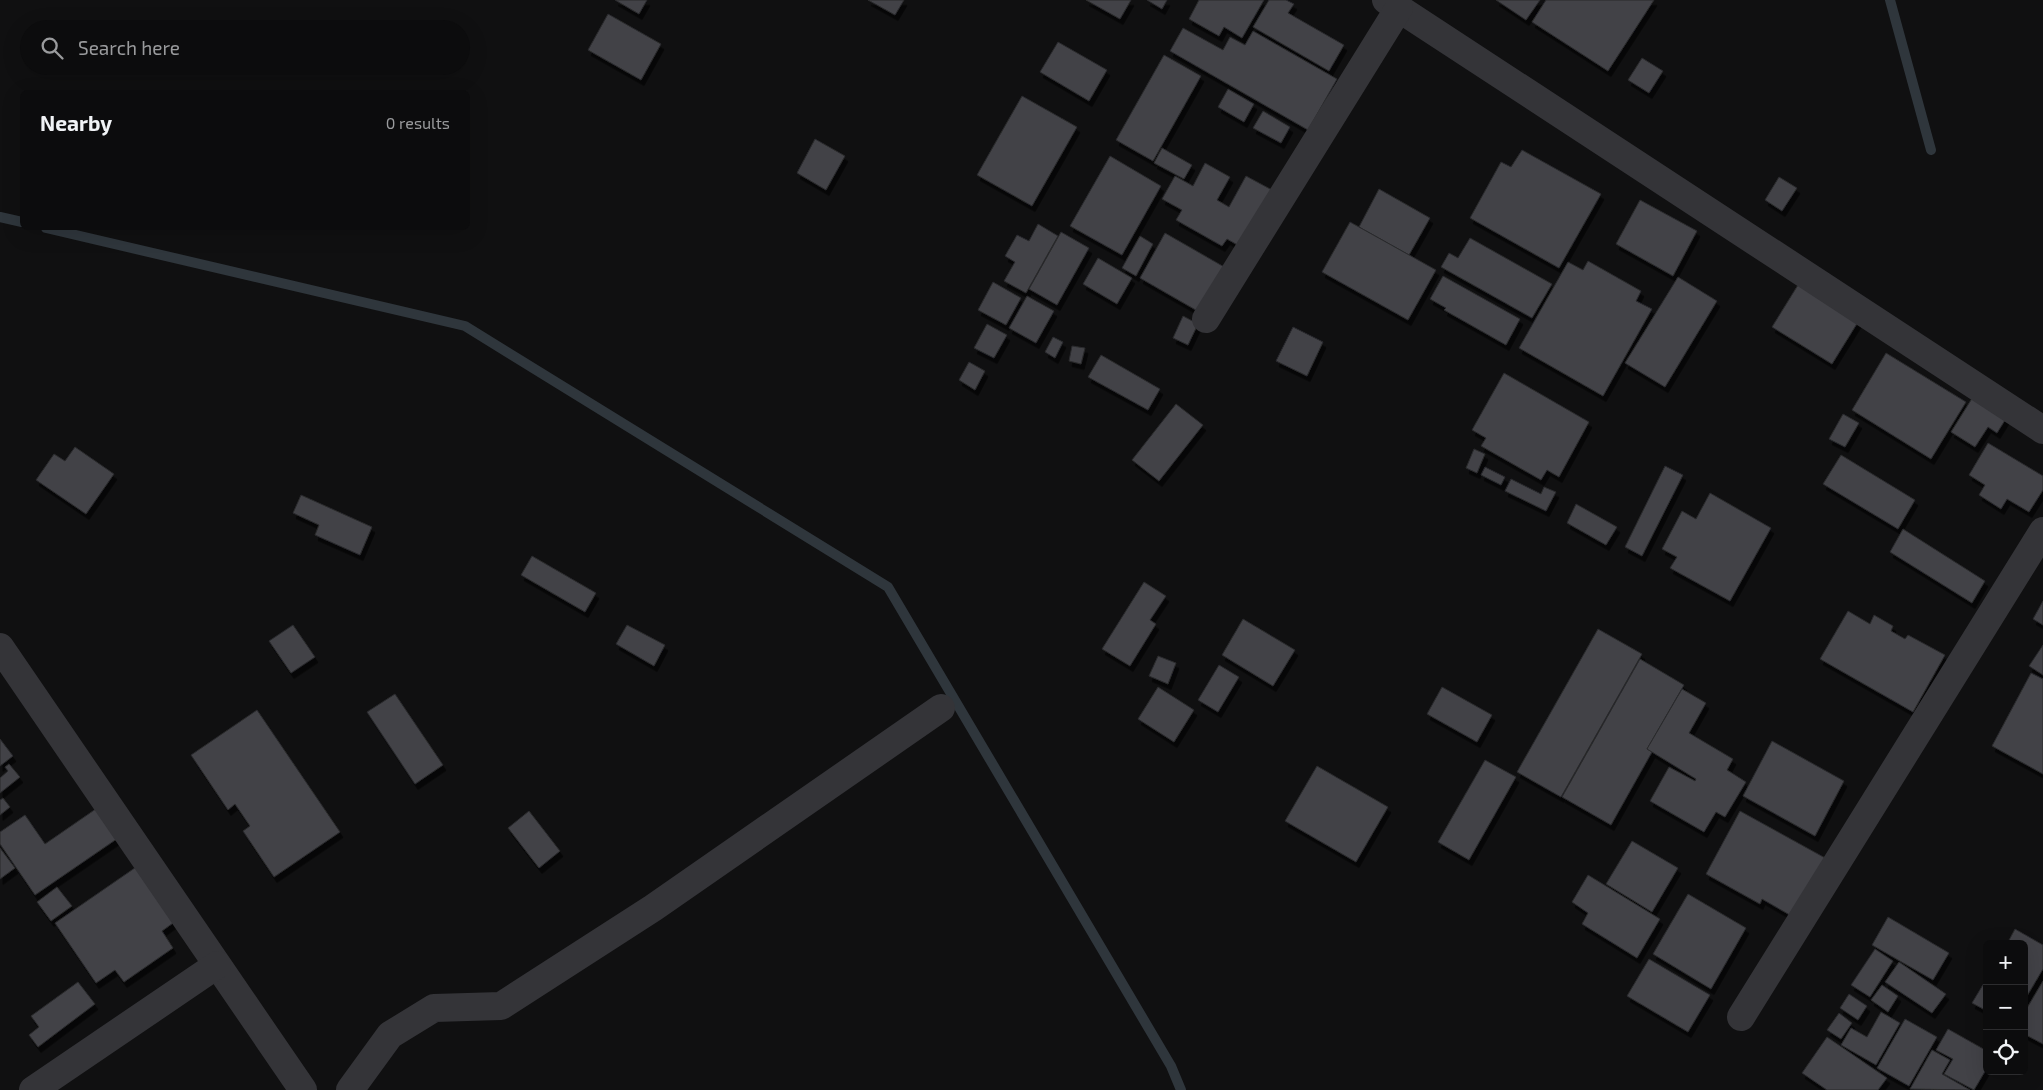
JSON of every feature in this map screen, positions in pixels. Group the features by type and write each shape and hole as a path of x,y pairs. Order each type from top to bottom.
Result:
{"street":[{"path":"1206,319 1392,4 2043,430"},
{"path":"1741,1017 2043,531"},
{"path":"0,647 303,1090"},
{"path":"350,1090 390,1035 434,1008 501,1006 653,908 941,708"},
{"path":"33,1090 217,965"}],"building":[{"path":"615,0 647,0 639,14"},
{"path":"868,0 904,0 895,15"},
{"path":"1086,0 1131,0 1120,19"},
{"path":"1147,0 1167,0 1162,9"},
{"path":"1199,0 1264,0 1242,38 1224,27 1219,36 1189,19"},
{"path":"1269,0 1286,0 1294,4 1288,13 1344,45 1329,71 1253,27"},
{"path":"1496,0 1540,0 1526,20"},
{"path":"1546,0 1654,0 1608,71 1532,22"},
{"path":"608,14 661,44 641,80 588,50"},
{"path":"1183,28 1223,50 1230,37 1245,45 1253,31 1337,79 1308,130 1170,51"},
{"path":"1058,42 1107,70 1089,101 1040,72"},
{"path":"1164,55 1201,76 1153,161 1116,140"},
{"path":"1642,58 1663,71 1649,93 1628,80"},
{"path":"1228,89 1254,104 1244,122 1218,107"},
{"path":"1022,96 1077,127 1032,206 977,175"},
{"path":"1263,111 1290,127 1281,143 1253,128"},
{"path":"815,139 845,156 826,190 797,173"},
{"path":"1162,148 1192,165 1184,179 1154,163"},
{"path":"1522,150 1601,194 1559,268 1470,218 1501,162 1511,167"},
{"path":"1110,156 1161,186 1122,255 1070,226"},
{"path":"1205,163 1230,177 1217,200 1229,207 1246,176 1272,190 1241,247 1227,239 1222,246 1176,220 1182,210 1162,199 1175,176 1193,186"},
{"path":"1779,177 1797,188 1782,211 1765,200"},
{"path":"1379,189 1430,218 1409,255 1359,227"},
{"path":"1640,200 1697,231 1673,276 1616,244"},
{"path":"1350,222 1436,270 1408,320 1322,272"},
{"path":"1038,224 1058,236 1026,293 1004,281 1015,262 1005,256 1017,235 1029,241"},
{"path":"1061,232 1089,248 1057,305 1029,289"},
{"path":"1165,233 1226,268 1201,313 1140,278"},
{"path":"1140,236 1153,244 1136,276 1122,268"},
{"path":"1470,238 1552,284 1532,318 1441,267 1449,253 1458,258"},
{"path":"1098,258 1132,278 1117,304 1083,284"},
{"path":"1588,261 1641,291 1636,301 1652,309 1603,396 1519,348 1568,262 1583,270"},
{"path":"1443,276 1520,319 1506,345 1444,310 1446,308 1430,299"},
{"path":"1678,277 1717,301 1665,387 1625,363"},
{"path":"993,282 1021,298 1006,325 978,310"},
{"path":"1798,285 1858,322 1832,364 1772,327"},
{"path":"1027,296 1054,311 1036,343 1009,328"},
{"path":"1183,316 1198,324 1188,345 1173,338"},
{"path":"987,324 1007,335 994,358 974,348"},
{"path":"1293,327 1323,342 1307,376 1276,361"},
{"path":"1053,337 1063,342 1055,358 1045,352"},
{"path":"1072,346 1085,348 1081,364 1069,361"},
{"path":"1886,353 1966,402 1931,459 1852,410"},
{"path":"1101,355 1160,389 1148,410 1088,377"},
{"path":"969,362 985,371 975,390 959,380"},
{"path":"1504,373 1589,422 1559,477 1547,470 1541,480 1481,446 1486,438 1472,430"},
{"path":"1976,392 2010,412 1997,433 1988,427 1975,447 1951,432"},
{"path":"1176,404 1203,425 1159,481 1132,460"},
{"path":"1843,414 1859,423 1845,447 1829,439"},
{"path":"1988,443 2043,476 2043,490 2029,512 2007,499 2001,509 1979,495 1985,485 1969,475"},
{"path":"75,447 114,474 86,514 36,480 54,454 65,461"},
{"path":"1474,449 1485,454 1477,473 1466,468"},
{"path":"1841,455 1915,500 1898,529 1823,484"},
{"path":"1665,466 1683,475 1642,556 1625,547"},
{"path":"1485,467 1505,477 1501,485 1481,475"},
{"path":"1511,479 1541,494 1544,487 1556,492 1546,511 1505,491"},
{"path":"1710,493 1771,528 1730,601 1670,568 1677,557 1662,549 1682,511 1696,519"},
{"path":"301,495 372,527 360,555 315,535 319,525 293,513"},
{"path":"1576,504 1617,527 1606,545 1567,523"},
{"path":"1903,529 1985,581 1972,603 1890,552"},
{"path":"532,556 596,593 585,612 521,575"},
{"path":"1144,582 1166,596 1150,620 1156,624 1130,666 1102,649"},
{"path":"2043,601 2043,625 2033,619"},
{"path":"1848,611 1870,624 1874,615 1893,626 1891,631 1905,639 1908,635 1945,655 1913,712 1820,659"},
{"path":"1243,619 1295,650 1273,686 1222,655"},
{"path":"293,625 315,657 291,673 269,641"},
{"path":"627,625 665,645 654,666 616,644"},
{"path":"1598,629 1642,654 1561,797 1517,772"},
{"path":"2043,645 2043,675 2029,666"},
{"path":"1158,656 1176,663 1168,684 1149,676"},
{"path":"1640,659 1684,685 1647,749 1652,752 1611,825 1562,797"},
{"path":"1219,665 1239,677 1218,712 1198,700"},
{"path":"2031,673 2043,679 2043,774 1992,746"},
{"path":"1158,687 1194,710 1174,742 1138,719"},
{"path":"1442,687 1492,715 1477,742 1427,714"},
{"path":"1682,689 1706,703 1689,733 1733,759 1727,770 1746,782 1725,817 1716,812 1704,832 1650,801 1669,767 1695,781 1696,779 1647,749"},
{"path":"395,694 443,765 415,784 367,712"},
{"path":"257,710 340,832 274,877 243,831 250,826 235,804 228,810 191,755"},
{"path":"0,739 13,756 0,766"},
{"path":"1772,741 1844,781 1815,836 1743,796"},
{"path":"1485,760 1516,777 1469,860 1438,842"},
{"path":"9,764 20,777 0,793 0,778 8,771 5,767"},
{"path":"1317,766 1388,807 1356,862 1285,821"},
{"path":"3,798 10,807 0,815 0,800"},
{"path":"103,804 124,834 35,895 0,844 0,832 25,815 45,844"},
{"path":"529,811 560,851 539,868 508,828"},
{"path":"1740,811 1827,859 1795,918 1762,899 1760,904 1706,874"},
{"path":"1632,841 1678,868 1652,912 1606,884"},
{"path":"0,848 15,868 0,879"},
{"path":"142,863 180,918 162,931 173,948 124,982 115,970 96,983 55,923"},
{"path":"1588,875 1660,919 1637,958 1582,924 1588,913 1572,902"},
{"path":"57,887 72,906 51,921 37,902"},
{"path":"1688,894 1746,928 1711,989 1653,954"},
{"path":"1888,917 1949,953 1933,980 1872,945"},
{"path":"2015,929 2043,945 2043,969 2028,994 2028,940 2009,940"},
{"path":"1875,949 1893,961 1870,997 1851,985"},
{"path":"1649,959 1710,995 1688,1032 1627,996"},
{"path":"1899,962 1946,994 1932,1013 1885,982"},
{"path":"2043,981 2043,1044 2028,1036 2028,1006"},
{"path":"78,982 95,1004 38,1047 29,1035 39,1027 31,1016"},
{"path":"1882,985 1898,996 1888,1012 1871,1000"},
{"path":"1983,985 1983,1009 1972,1003"},
{"path":"1849,994 1867,1006 1858,1020 1840,1008"},
{"path":"1881,1012 1900,1023 1876,1065 1841,1045 1851,1028 1867,1037"},
{"path":"1839,1013 1852,1023 1841,1039 1827,1030"},
{"path":"1905,1019 1937,1037 1909,1086 1877,1068"},
{"path":"1948,1029 1983,1049 1983,1075 1974,1090 1944,1074 1953,1059 1936,1050"},
{"path":"1827,1037 1887,1078 1878,1090 1827,1090 1802,1073"},
{"path":"1932,1050 1950,1060 1942,1074 1970,1090 1910,1089"}],"waterway":[{"path":"1890,0 1931,150"},
{"path":"0,217 20,222"},
{"path":"55,230 465,326 888,587 1171,1066 1181,1090"}]}
